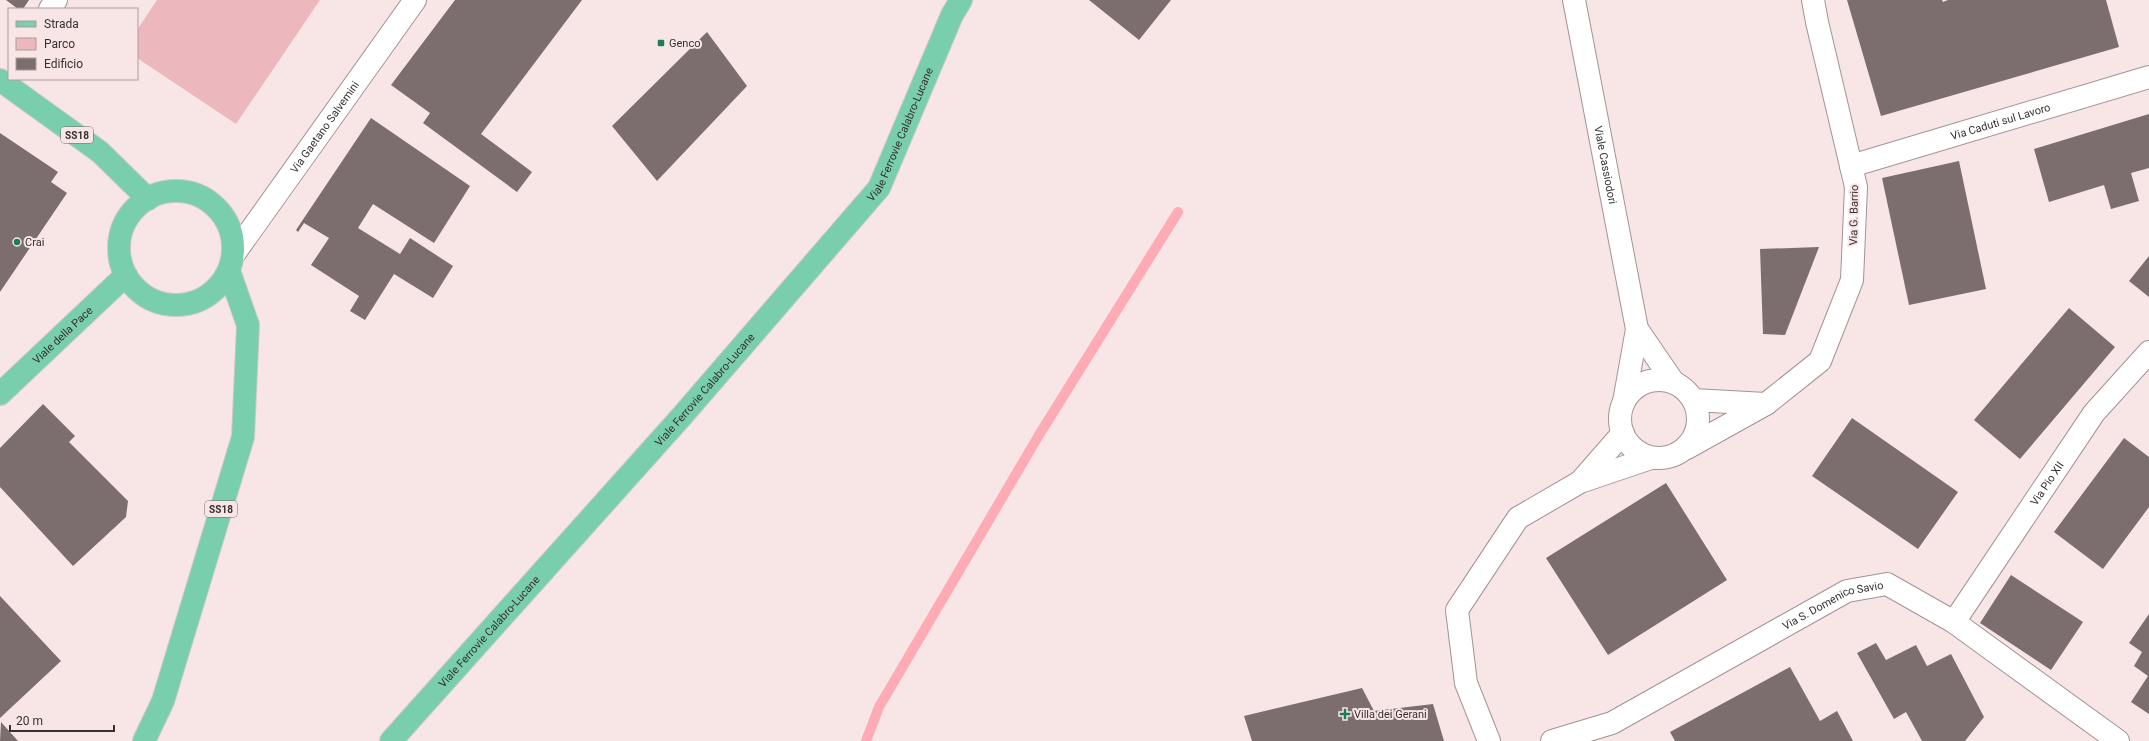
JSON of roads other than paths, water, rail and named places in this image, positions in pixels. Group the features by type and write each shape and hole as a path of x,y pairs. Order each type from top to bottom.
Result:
{"main road":[{"name":"Viale Ferrovie Calabro-Lucane","path":"391,741 682,416 879,188 952,15 961,0"},
{"name":"SS18","path":"0,80 100,152 148,199"},
{"path":"188,192 213,204 223,214 230,226 233,240 231,263 219,286 205,298 188,305 170,305 152,300 137,290 126,275 120,259 119,242 124,225 134,210 148,199 160,193 188,192"},
{"name":"SS18","path":"144,741 163,701 243,437 248,325 231,263"},
{"name":"Viale della Pace","path":"0,394 126,275"}],"street":[{"name":"Via Gaetano Salvemini","path":"231,263 414,0"},
{"name":"Viale Cassiodori","path":"1574,0 1637,329 1624,402"},
{"name":"Via G. Barrio","path":"1687,448 1766,404 1820,361 1852,280 1856,187 1816,22 1813,0"},
{"path":"0,80 8,69"},
{"name":"Via Caduti sul Lavoro","path":"1851,166 2149,77"},
{"name":"Viale Cassiodori","path":"1637,329 1674,383"},
{"name":"Via Pio XII","path":"1954,622 2094,413 2149,352"},
{"path":"1661,380 1674,383 1685,390 1693,400 1698,412 1698,425 1694,437 1687,448 1676,455 1664,459 1651,458 1639,453 1629,444 1622,433 1620,421 1624,402 1636,387 1648,381 1661,380"},
{"path":"1693,400 1766,404"},
{"path":"1580,482 1622,433"},
{"path":"1489,741 1466,683 1457,610 1518,518 1580,482 1651,458"},
{"name":"Via S. Domenico Savio","path":"1552,741 1612,723 1847,591 1887,584 1954,622 2118,741"}],"waterway":[{"path":"866,741 879,707 1039,435 1178,212"}],"place":[{"name":"Genco","path":"661,43"},
{"name":"Crai","path":"17,242"},
{"name":"Villa dei Gerani","path":"1345,714"}]}
